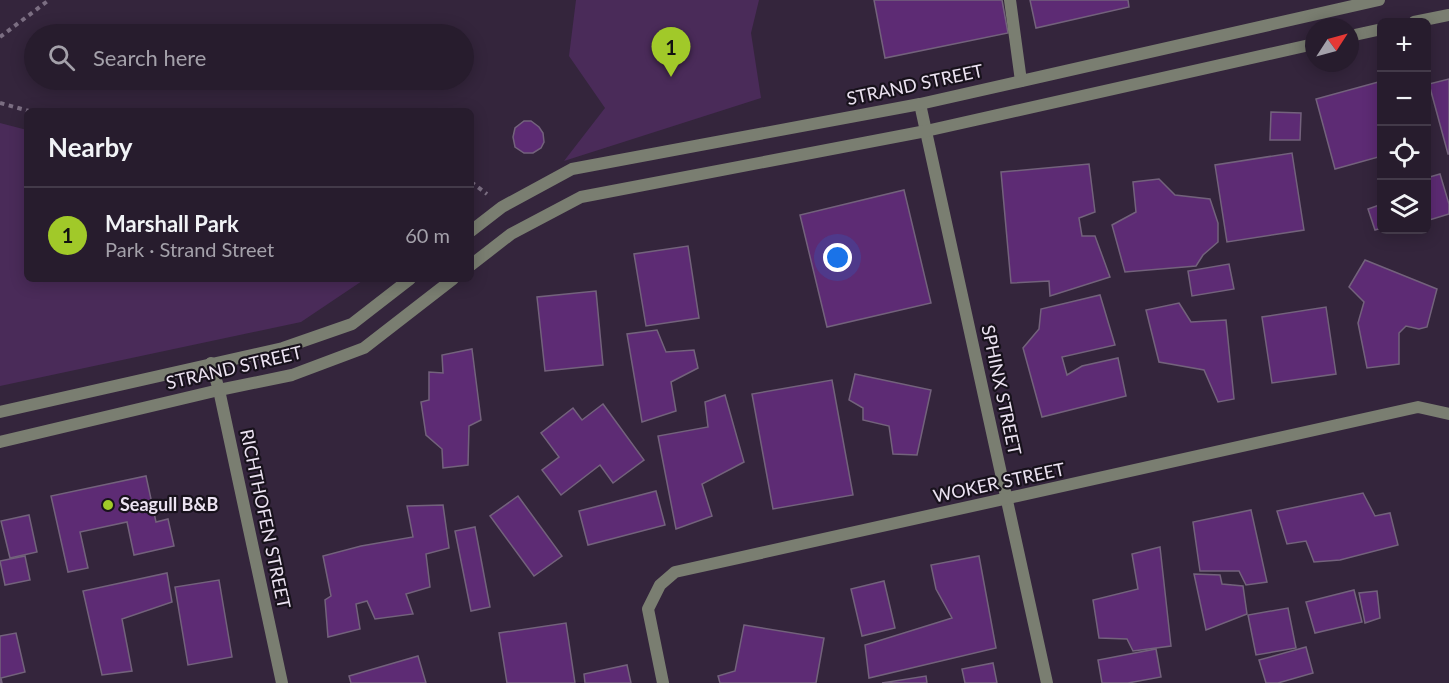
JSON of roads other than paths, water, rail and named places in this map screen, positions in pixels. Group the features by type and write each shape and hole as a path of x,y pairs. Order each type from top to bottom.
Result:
{"street":[{"path":"1010,0 1021,81"},
{"name":"STRAND STREET","path":"474,229 502,207 572,169 920,104 1344,4 1380,0"},
{"path":"1431,19 1449,15"},
{"path":"1359,34 1377,30"},
{"path":"474,263 511,234 580,197 926,131 1305,46"},
{"name":"SPHINX STREET","path":"920,104 1047,683"},
{"name":"STRAND STREET","path":"0,412 283,348 352,324 406,282"},
{"name":"STRAND STREET","path":"0,442 292,375 364,348 449,282"},
{"name":"RICHTHOFEN STREET","path":"211,363 219,390 282,683"},
{"name":"WOKER STREET","path":"663,683 648,609 660,585 675,572 1418,408 1449,414"}],"place":[{"name":"Marshall Park","path":"671,77"},
{"name":"Seagull B&B","path":"108,505"}]}
